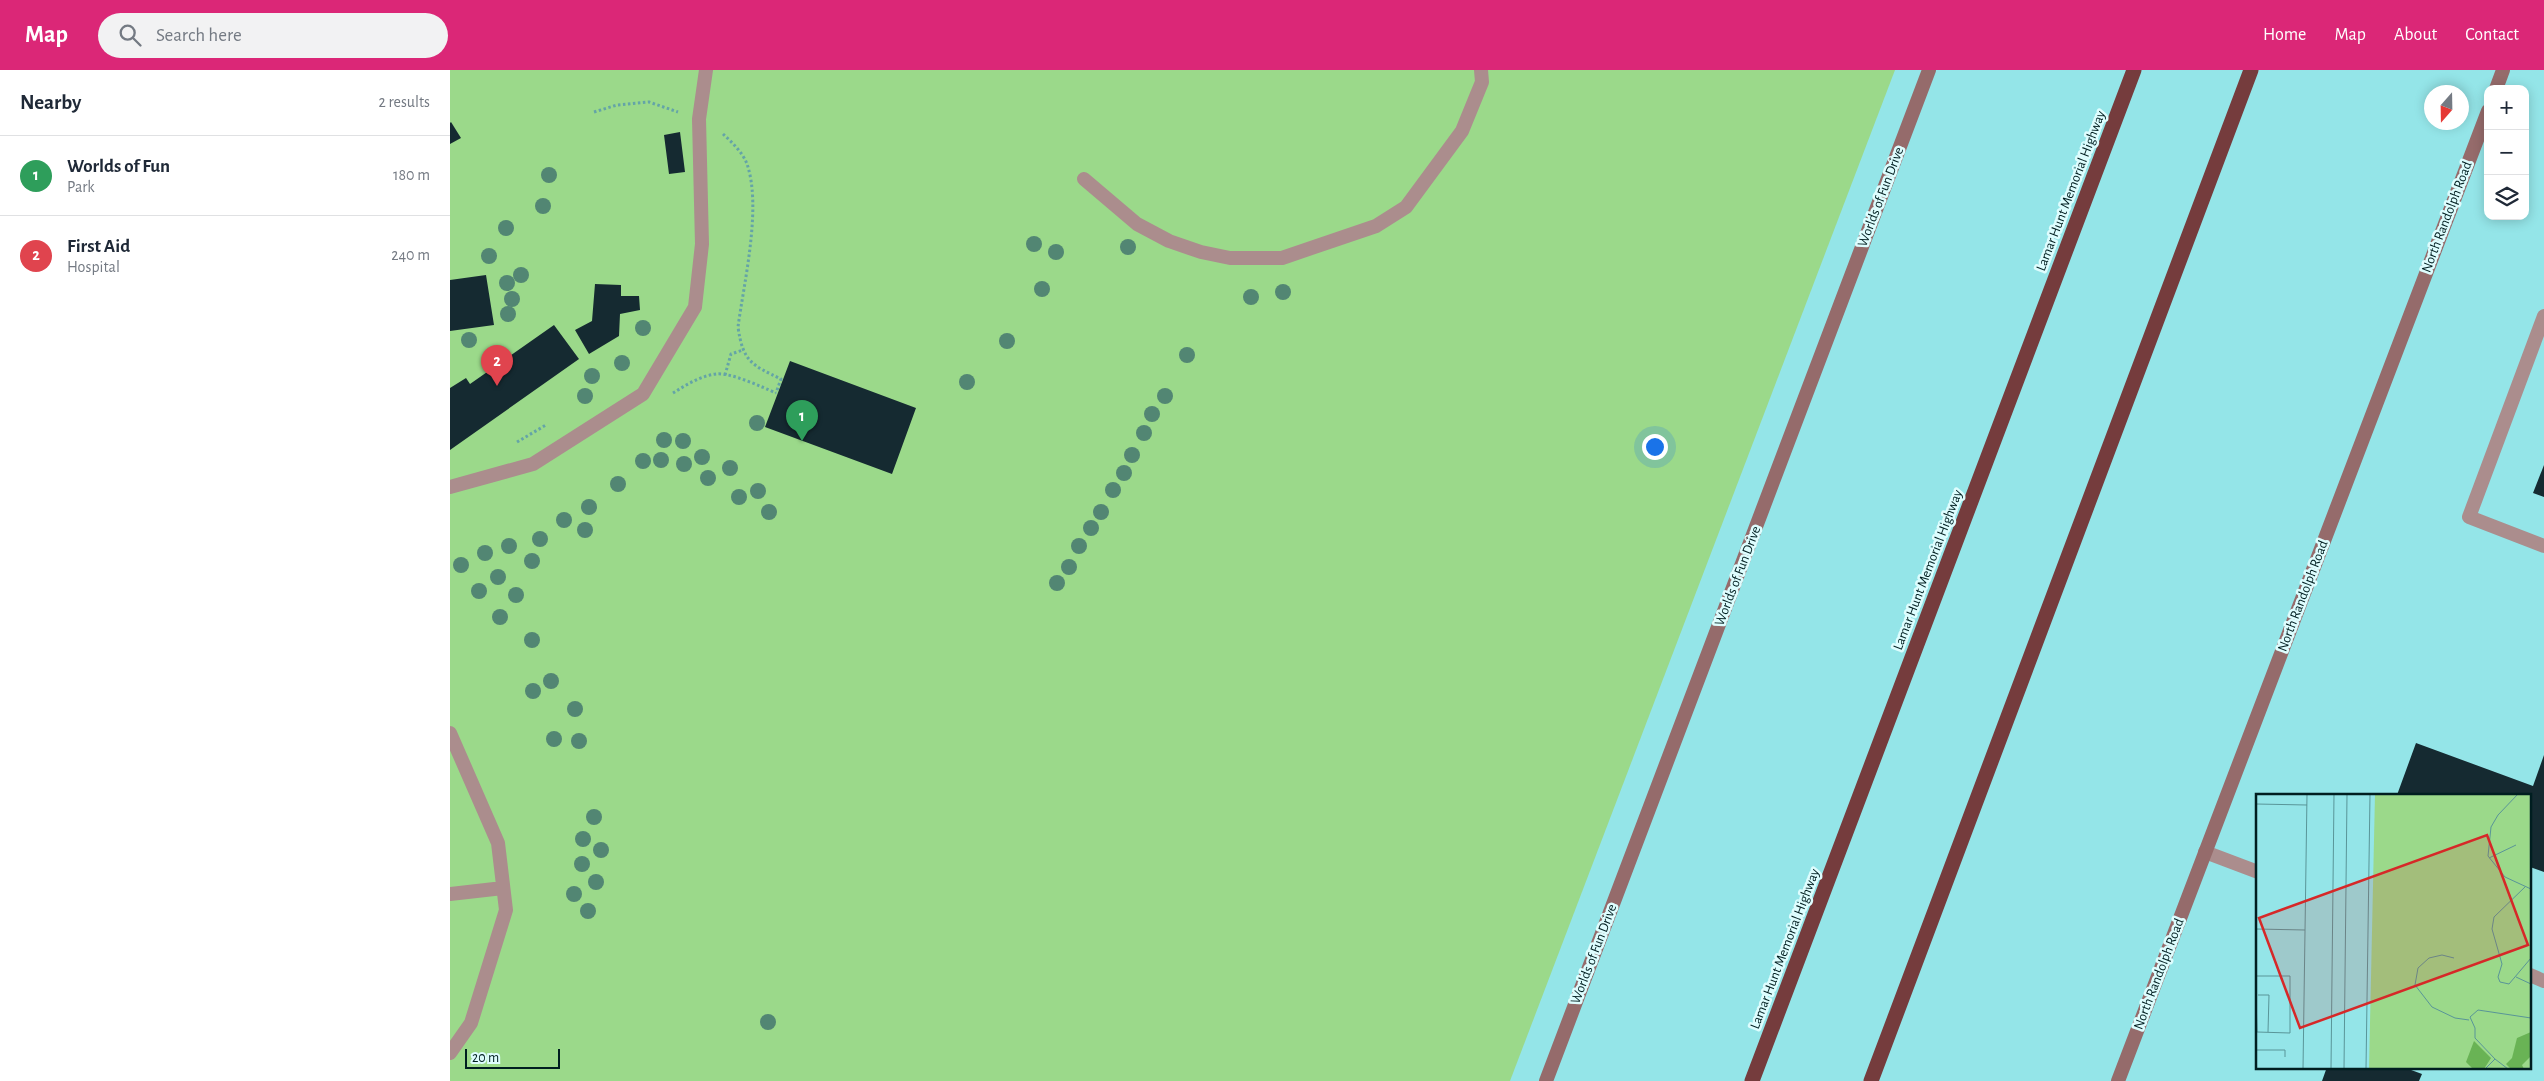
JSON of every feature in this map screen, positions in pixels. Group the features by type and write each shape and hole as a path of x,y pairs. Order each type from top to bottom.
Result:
{"highway":[{"name":"Lamar Hunt Memorial Highway","path":"1752,1081 2134,70"},
{"path":"1871,1081 2251,70"}],"main road":[{"name":"Worlds of Fun Drive","path":"1546,1081 1929,70"},
{"path":"2497,85 2503,70"},
{"name":"North Randolph Road","path":"2118,1081 2484,121"}],"street":[{"path":"450,487 533,464 643,394 695,307 702,244 699,119 706,70"},
{"path":"1084,179 1137,224 1169,241 1201,252 1230,258 1282,258 1376,226 1406,207 1462,132 1482,82 1481,70"},
{"path":"2544,316 2470,517 2544,546"},
{"path":"450,733 498,843 506,910 471,1023 450,1053"},
{"path":"2205,852 2256,871"},
{"path":"450,894 503,888"},
{"path":"2532,977 2544,981"}],"path":[{"path":"725,375 731,354 743,350"}],"green space":[{"path":"450,70 1895,70 1510,1081 450,1081"}],"building":[{"path":"450,123 461,138 450,144"},
{"path":"680,132 685,172 669,174 664,135"},
{"path":"486,275 494,325 450,331 450,280"},
{"path":"595,284 621,285 621,296 639,296 640,310 620,314 619,336 589,354 575,330 592,321"},
{"path":"554,325 579,359 450,450 450,388 466,378 470,384"},
{"path":"790,361 916,408 892,474 765,427"},
{"path":"2544,465 2544,497 2533,493"},
{"path":"2416,743 2533,786 2544,755 2544,872 2532,868 2532,794 2397,794"},
{"path":"2327,1068 2406,1068 2422,1074 2419,1081 2322,1081"}],"place":[{"name":"First Aid","path":"497,386"},
{"name":"Worlds of Fun","path":"802,441"}]}
